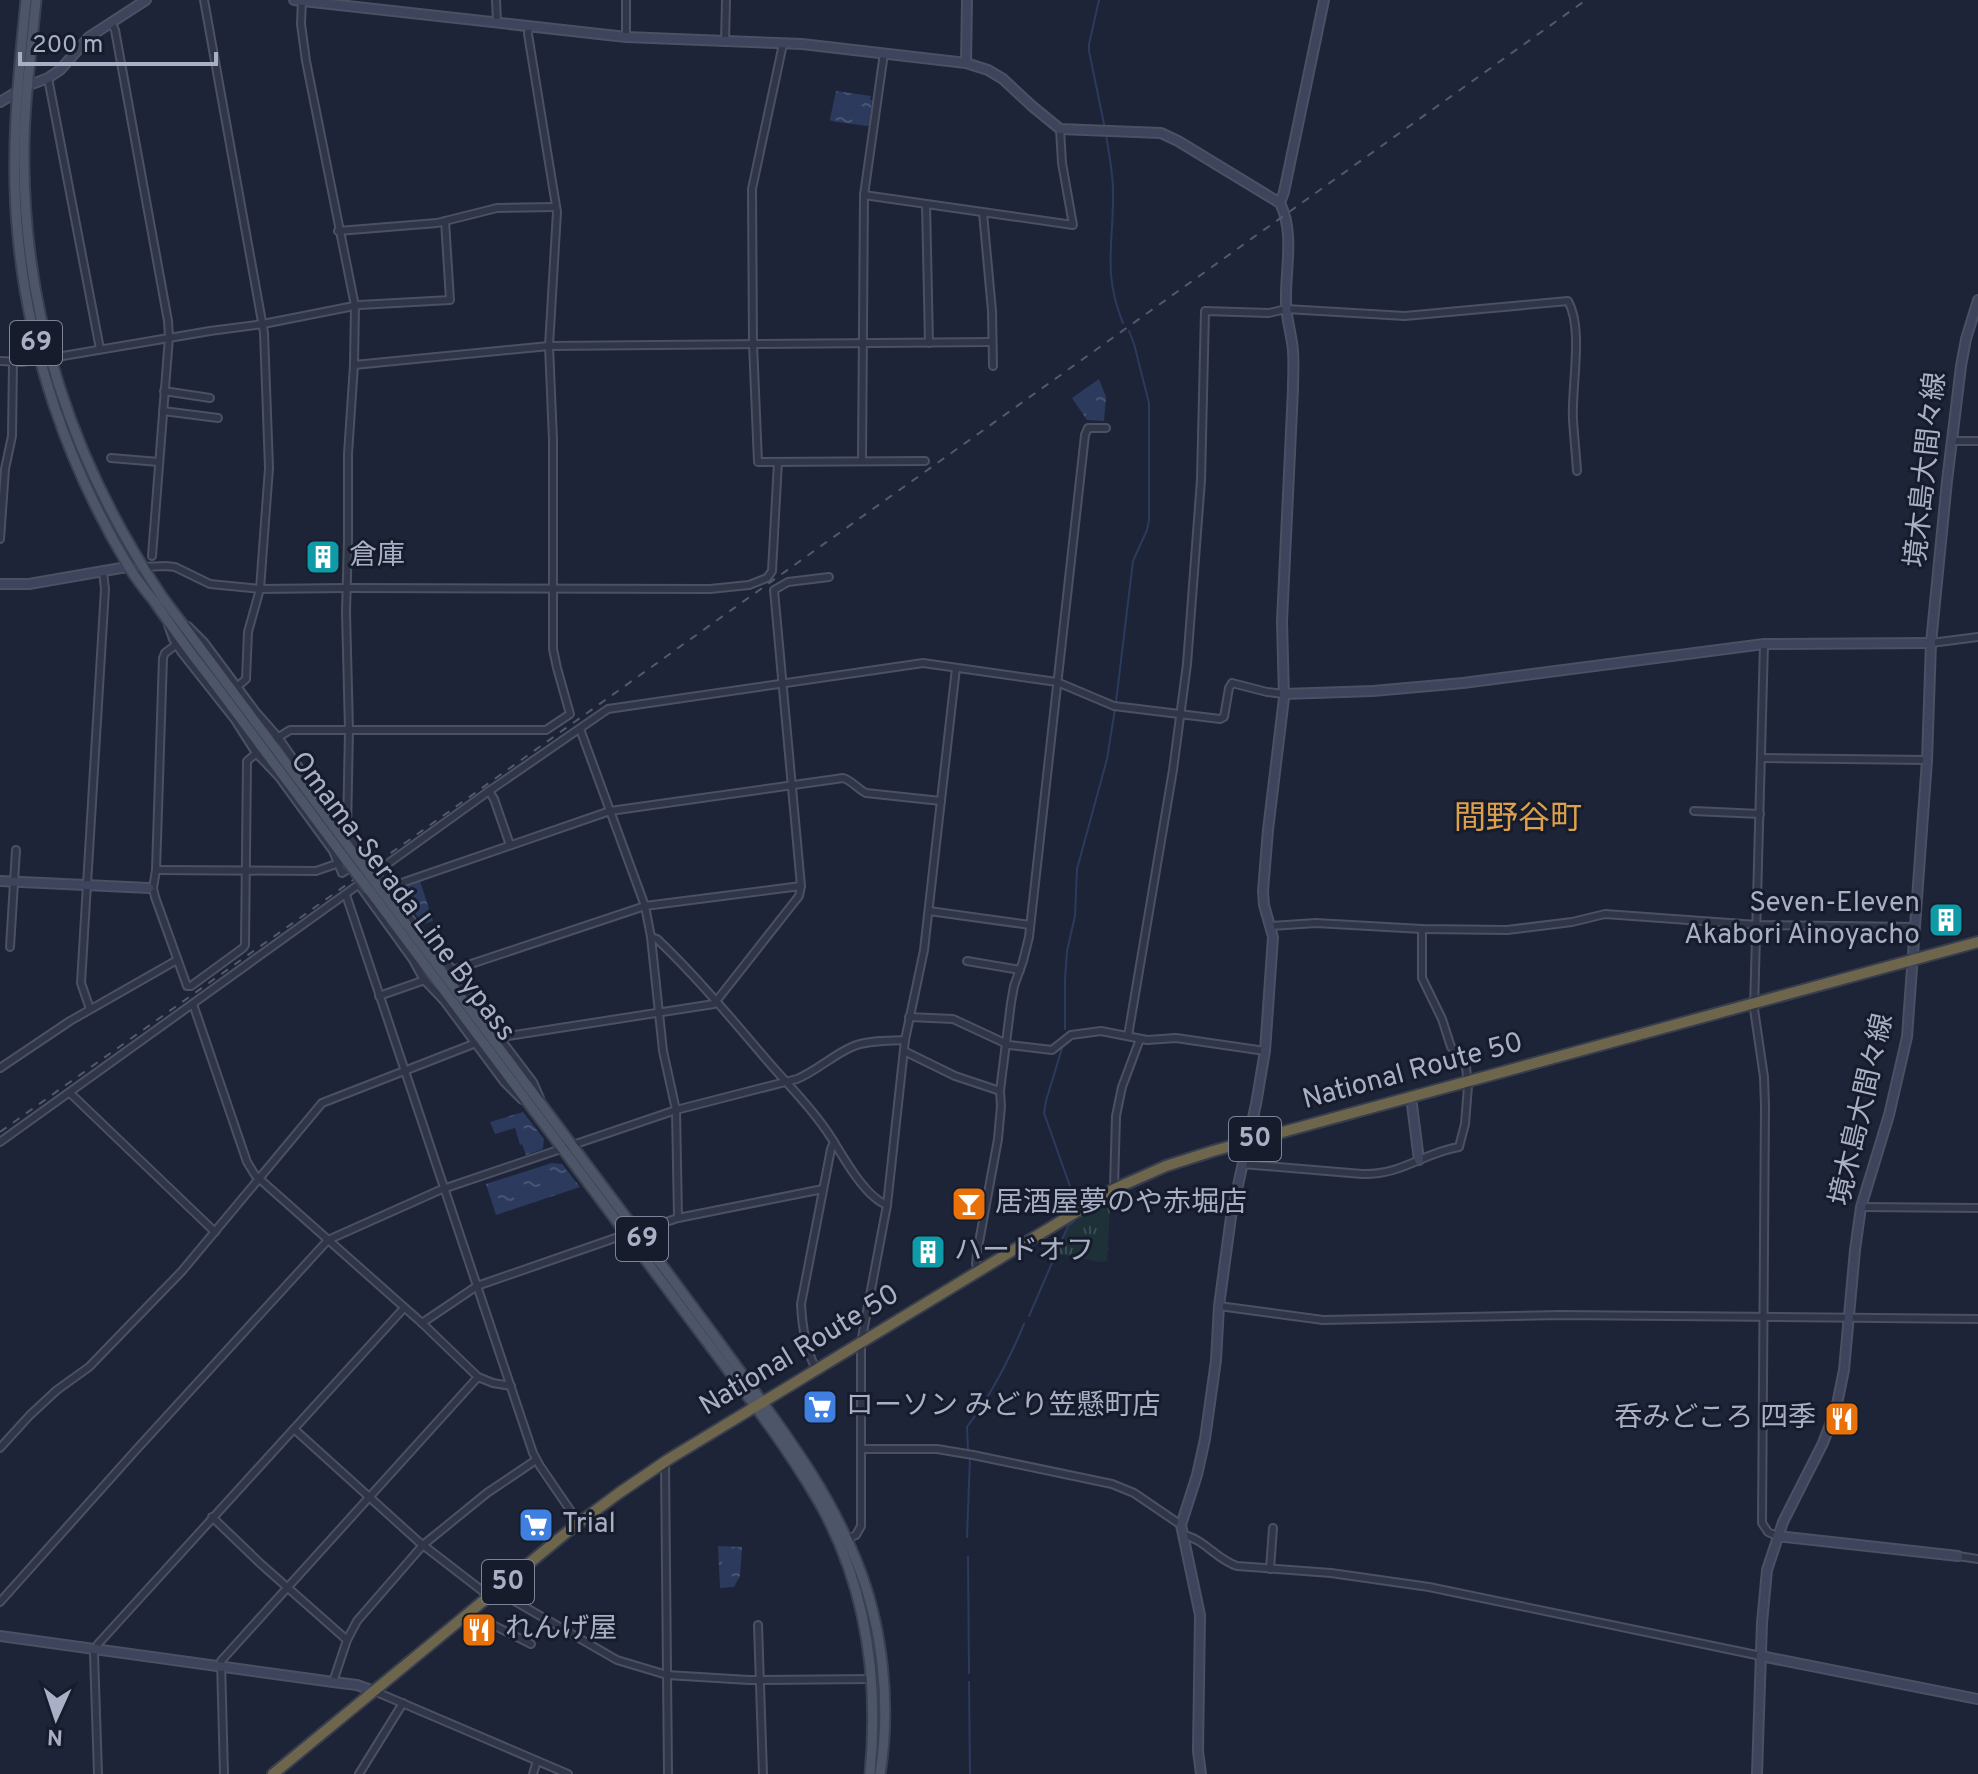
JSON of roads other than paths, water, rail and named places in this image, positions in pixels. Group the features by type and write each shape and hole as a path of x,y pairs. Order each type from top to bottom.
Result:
{"highway":[{"name":"National Route 50","path":"273,1774 619,1493 758,1404 1114,1189 1166,1166 1247,1141 1978,942"}],"main road":[{"name":"Omama-Serada Line Bypass","path":"26,0 16,93 14,164 17,235 39,360 65,437 93,499 129,567 166,619 349,862 378,888 542,1105 567,1148 625,1233 817,1480 847,1539 871,1604 884,1696 880,1774"},
{"name":"Omama-Serada Line Bypass","path":"36,0 27,86 24,163 26,217 38,306 75,434 104,498 142,567 349,862"},
{"name":"Omama-Serada Line Bypass","path":"378,888 529,1104 638,1234 758,1404 821,1505 850,1570 866,1629 874,1713 870,1774"}],"street":[{"path":"0,102 60,70 89,37 146,0"},
{"path":"204,0 263,324 270,449 260,589 248,632 246,679 237,687"},
{"path":"294,0 626,37 783,44 966,63 1003,79 1060,129 1161,133 1280,203 1286,220 1286,309 1293,352 1282,634 1284,694 1264,868 1264,905 1273,943 1265,1051 1231,1217 1205,1439 1182,1530 1200,1615 1198,1751 1201,1774"},
{"path":"302,0 301,24 306,61 355,306 348,454 347,834 364,858 342,873 349,862"},
{"path":"496,0 497,23"},
{"path":"626,0 626,37"},
{"path":"725,42 726,0"},
{"path":"966,63 967,0"},
{"path":"1280,203 1324,0"},
{"path":"111,22 161,279 169,337 152,556"},
{"path":"276,739 290,730 546,730 570,714 553,649 549,346 556,207 529,27"},
{"path":"783,44 752,189 753,344 758,462 925,461"},
{"path":"862,461 864,195 884,53"},
{"path":"48,78 100,349"},
{"path":"864,195 1073,225 1062,163 1060,129"},
{"path":"926,204 929,343"},
{"path":"338,231 413,226 497,208 556,207"},
{"path":"983,213 992,311 993,366"},
{"path":"0,361 39,360 355,306 450,300 445,221"},
{"name":"境木島大間々線","path":"1757,1774 1763,1596 1770,1557 1786,1515 1830,1427 1841,1386 1861,1207 1905,1049 1927,760 1931,643 1963,352 1978,300"},
{"path":"1128,1036 1187,664 1201,480 1205,311 1269,313 1286,309 1405,316 1568,301 1573,314 1576,345 1573,419 1577,471"},
{"path":"354,365 549,346 992,342"},
{"path":"0,539 5,469 12,436 13,362"},
{"path":"164,391 210,398"},
{"path":"163,411 218,418"},
{"path":"978,1270 976,1264 998,1139 1000,1091 1013,994 1030,925 1086,431 1092,427 1106,428"},
{"path":"1952,441 1978,441"},
{"path":"111,458 159,462"},
{"path":"0,584 49,581 129,567 166,566 189,572 210,584 260,589 728,588 749,585 767,578 774,567 778,462"},
{"path":"90,1009 81,983 105,589 103,572"},
{"path":"501,1039 712,1005 799,896 801,886 774,590 788,582 829,577"},
{"path":"166,619 177,644 258,752 333,851 349,862"},
{"path":"179,619 204,642 332,815 347,818"},
{"path":"0,1142 608,709 923,663 1057,682 1114,706 1222,718 1232,683 1284,694 1373,691 1463,683 1764,644 1931,643 1978,637"},
{"path":"177,644 163,658 156,870 151,888 187,986 243,948 247,761 258,752"},
{"path":"1764,644 1755,1003 1765,1092 1762,1523 1768,1532 1777,1536 1978,1559"},
{"path":"847,1539 856,1535 861,1526 861,1343 887,1205 905,1040 923,959 956,668"},
{"path":"580,729 645,906 663,1051 676,1110 678,1218"},
{"path":"1762,758 1927,760"},
{"path":"378,888 610,811 843,778 866,793 941,801"},
{"path":"489,791 510,845"},
{"path":"1694,811 1760,814"},
{"path":"10,947 16,850"},
{"path":"156,870 316,871 349,862"},
{"path":"376,873 378,888 450,971 538,1089 542,1105"},
{"path":"0,881 151,888"},
{"path":"359,885 511,1089 529,1104"},
{"path":"450,971 645,906 801,886"},
{"path":"346,895 536,1460 579,1523"},
{"path":"929,911 1030,925"},
{"path":"1271,926 1316,923 1507,930 1572,922 1605,914 1757,925 1916,927"},
{"path":"1242,1164 1376,1174 1459,1147 1465,1129 1468,1081 1465,1063 1451,1047 1442,1019 1422,978 1422,929"},
{"path":"651,937 672,953 810,1107 865,1187 877,1200 887,1205"},
{"path":"0,1068 90,1009 177,960"},
{"path":"967,961 1020,970"},
{"path":"379,996 428,979"},
{"path":"193,1004 251,1170 478,1377 511,1386"},
{"path":"909,1017 953,1019 1018,1048 1052,1050 1074,1034 1107,1031 1153,1041 1176,1038 1265,1051"},
{"path":"1114,1189 1116,1116 1122,1087 1140,1039"},
{"path":"0,1602 328,1240 445,1189 676,1110 808,1074 853,1047 905,1040"},
{"path":"0,1448 57,1390 89,1367 182,1271 322,1103 476,1043"},
{"path":"904,1051 955,1076 1000,1091"},
{"path":"70,1093 215,1232"},
{"path":"1411,1097 1419,1160"},
{"path":"816,1369 810,1355 801,1304 834,1142"},
{"path":"638,1234 678,1218 823,1189"},
{"path":"1861,1207 1978,1208"},
{"path":"422,1323 477,1286 625,1233"},
{"path":"1219,1306 1323,1320 1560,1315 1978,1319"},
{"path":"98,1774 95,1649 98,1644 404,1308"},
{"path":"224,1774 222,1659 478,1377"},
{"path":"294,1429 423,1545 493,1594 617,1660 667,1675 760,1680 872,1679"},
{"path":"862,1449 937,1449 1112,1484 1134,1493 1233,1565 1331,1573 1429,1587 1978,1699"},
{"path":"333,1682 357,1621 423,1545 487,1493 536,1460"},
{"path":"665,1462 668,1774"},
{"path":"212,1517 347,1640"},
{"path":"1270,1569 1273,1528"},
{"path":"471,1611 531,1644"},
{"path":"758,1625 763,1774"},
{"path":"0,1636 357,1685 568,1774"},
{"path":"359,1774 403,1703"},
{"path":"533,1774 537,1761"}],"water":[{"path":"836,91 871,96 869,125 831,121"},
{"path":"1099,379 1106,397 1104,421 1087,420 1072,398"},
{"path":"420,881 433,921 423,924 397,889"},
{"path":"523,1112 544,1139 543,1149 526,1155 515,1128 495,1134 490,1122"},
{"path":"552,1163 562,1164 580,1187 496,1215 486,1184"},
{"path":"718,1546 742,1547 740,1576 734,1587 720,1588"}],"waterway":[{"path":"1099,0 1089,51 1105,129"},
{"path":"1106,135 1113,185 1111,272 1123,323"},
{"path":"1116,702 1133,561 1149,520 1149,403 1129,331"},
{"path":"1065,1029 1067,951 1075,916 1077,869 1107,759 1115,709"},
{"path":"1062,1048 1044,1113 1074,1206"},
{"path":"1029,1316 1068,1226 1075,1221"},
{"path":"968,1449 967,1427 999,1377 1024,1324"},
{"path":"967,1537 970,1458"},
{"path":"968,1557 969,1673"},
{"path":"969,1682 970,1774"}],"railway":[{"path":"0,1132 1586,0"}],"place":[{"name":"倉庫","path":"323,557"},
{"name":"Seven-Eleven Akabori Ainoyacho","path":"1946,920"},
{"name":"居酒屋夢のや赤堀店","path":"969,1204"},
{"name":"ハードオフ","path":"928,1252"},
{"name":"ローソン みどり笠懸町店","path":"820,1407"},
{"name":"呑みどころ 四季","path":"1842,1419"},
{"name":"Trial","path":"536,1525"},
{"name":"れんげ屋","path":"479,1630"}],"district":[{"name":"間野谷町","path":"1518,820"}]}
